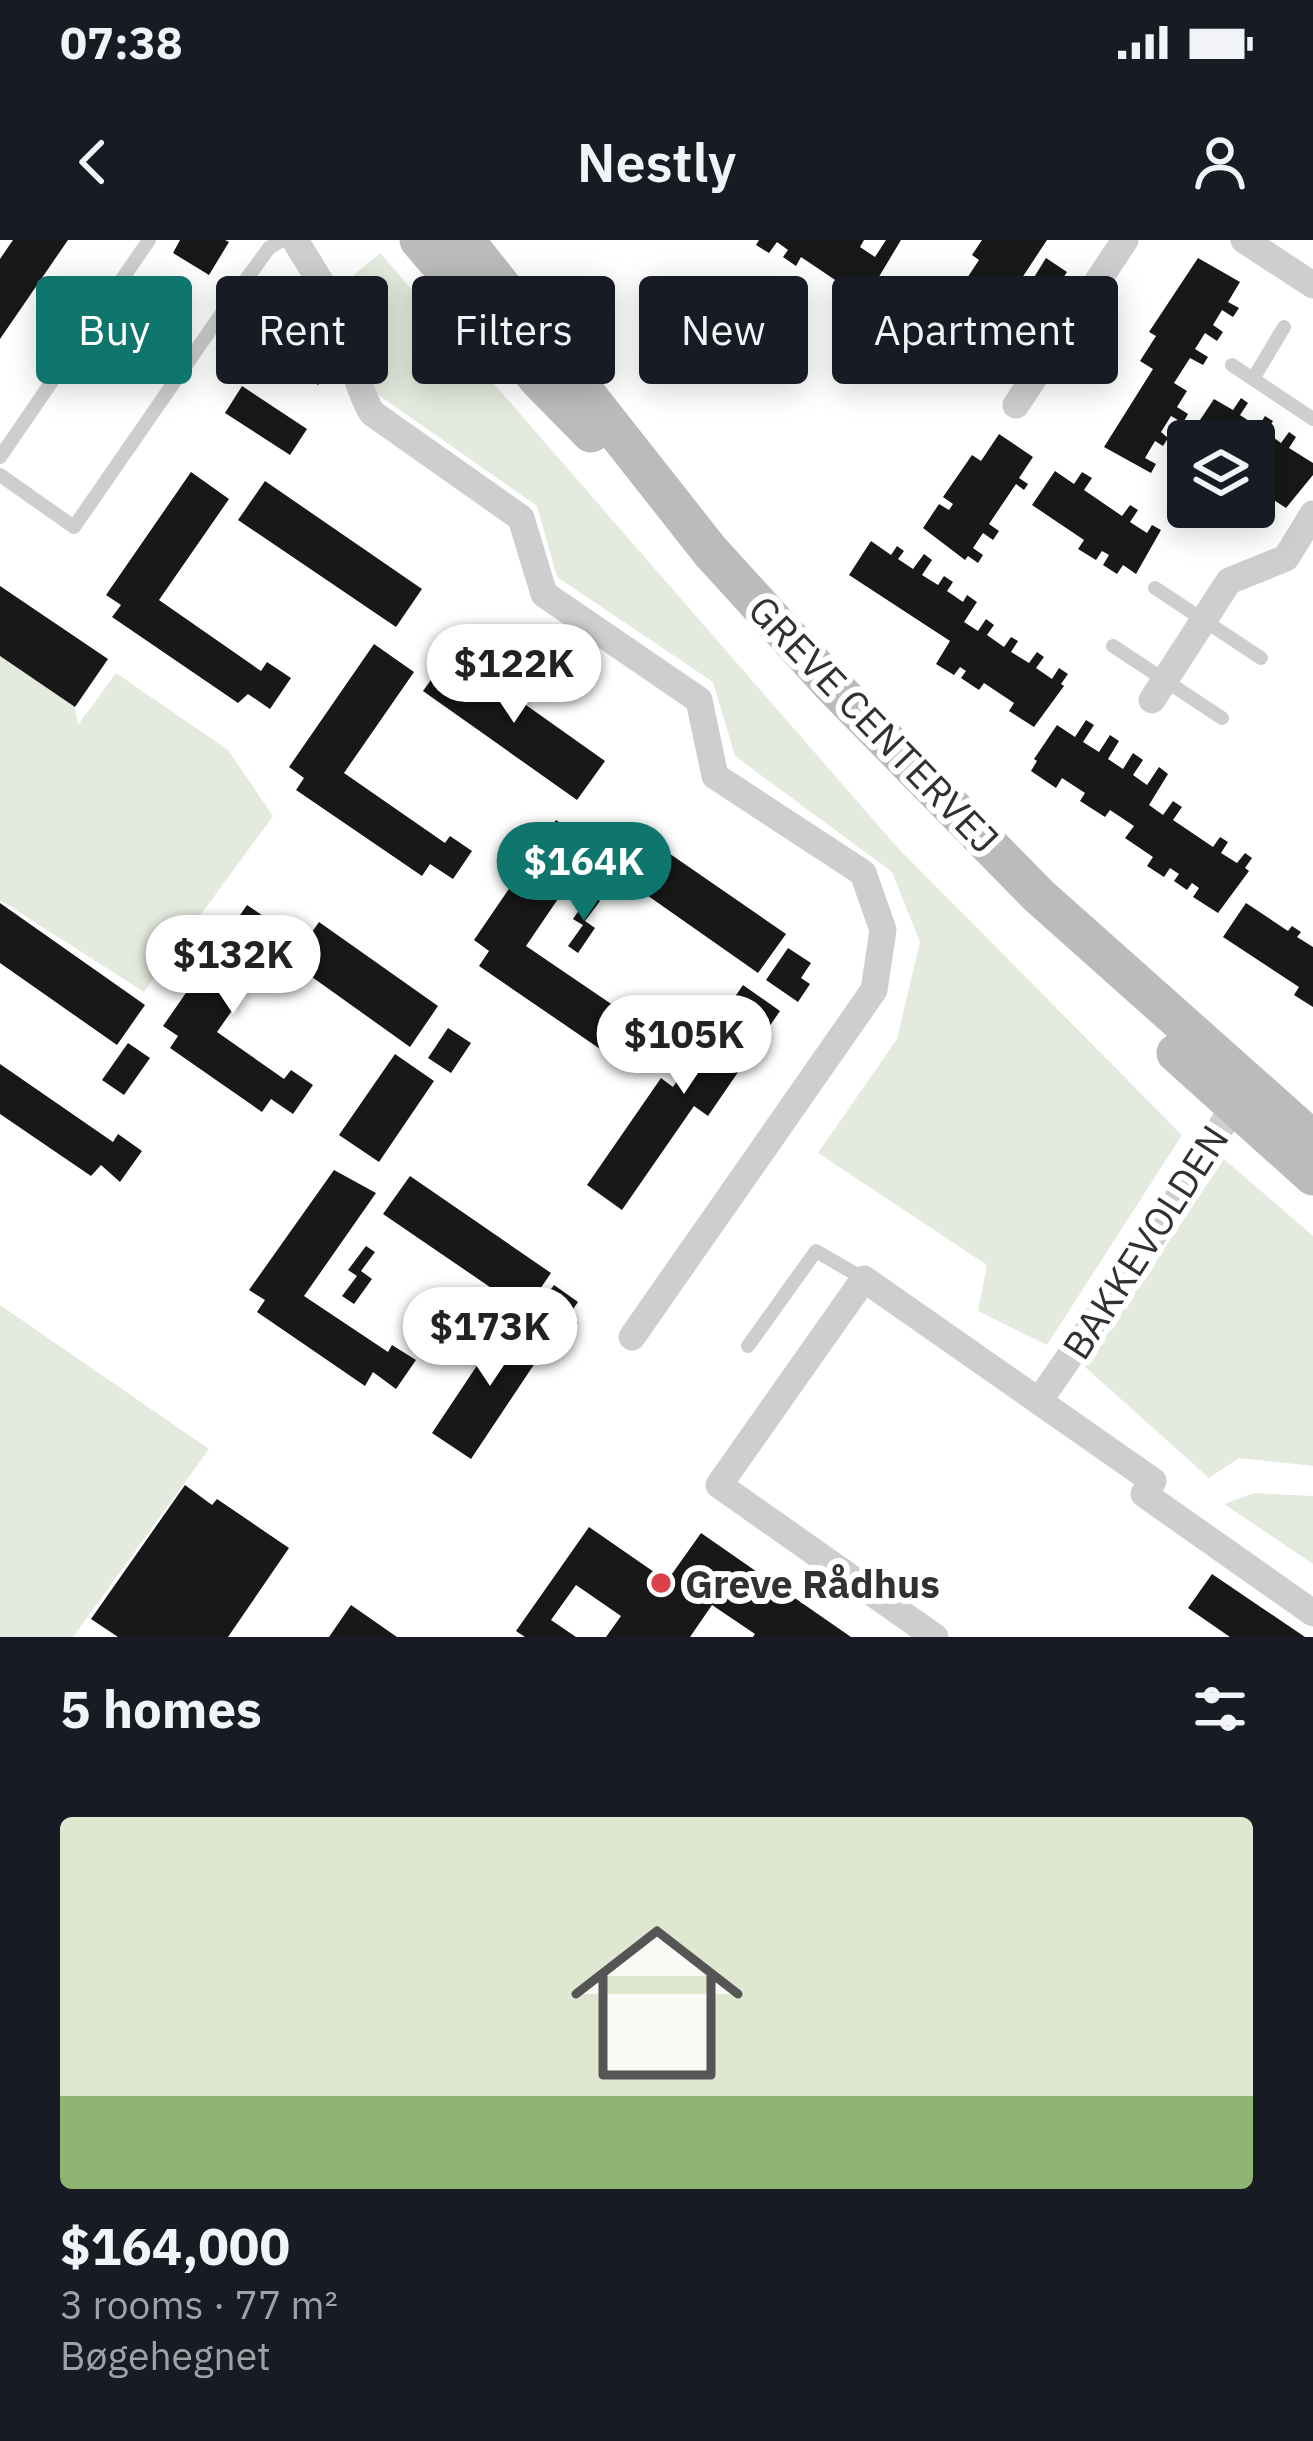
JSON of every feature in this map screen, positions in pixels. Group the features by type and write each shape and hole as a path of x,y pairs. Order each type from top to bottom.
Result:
{"street":[{"path":"295,240 343,328 360,392 372,412 521,518 544,594 699,700 716,776 863,873 883,930 874,990 632,1337"},
{"name":"GREVE CENTERVEJ","path":"419,240 539,380 671,517 710,550"},
{"name":"GREVE CENTERVEJ","path":"465,240 710,550 833,686 1241,1095 1313,1176"},
{"path":"1016,405 1125,240"},
{"path":"1244,240 1313,285"},
{"path":"1158,690 1229,581 1286,558 1313,514"},
{"name":"GREVE CENTERVEJ","path":"1241,1095 1313,1140"},
{"name":"BAKKEVOLDEN","path":"1039,1401 1168,1214 1241,1095"},
{"path":"863,1279 719,1485 935,1637"},
{"name":"BAKKEVOLDEN","path":"863,1279 1153,1481 1144,1494 1313,1612"}],"lane":[{"path":"0,457 149,240"},
{"path":"0,475 74,527 244,282 269,248 282,240"},
{"path":"1253,379 1285,327"},
{"path":"1232,365 1313,418"},
{"path":"1155,588 1261,658"},
{"path":"1113,646 1158,690 1222,718"},
{"path":"748,1346 816,1251 863,1279"}],"shaded area":[{"path":"380,253 412,290 412,384 494,384 897,847 1182,1135 1047,1345 978,1311 987,1265 818,1153 897,1039 920,942 892,872 735,756 713,682 557,577 537,506 377,394 374,384 388,384 388,276 353,276"},
{"path":"0,656 75,707 78,725 116,673 228,750 273,816 144,992 0,900"},
{"path":"1224,1159 1313,1236 1313,1466 1239,1458 1209,1478 1085,1367"},
{"path":"0,1305 209,1449 73,1637 0,1637"},
{"path":"1254,1493 1313,1496 1313,1564 1224,1504"}],"building":[{"path":"13,240 68,240 43,276 36,276 36,287 0,339 0,259"},
{"path":"180,240 229,242 209,275 173,253"},
{"path":"759,240 864,240 860,247 875,257 886,240 901,240 879,276 832,278 801,257 796,266 783,257 788,250 777,242 769,253 756,245"},
{"path":"982,240 1047,240 1023,276 968,276 979,260 972,255"},
{"path":"1046,258 1067,272 1064,276 1035,276"},
{"path":"1198,258 1240,282 1228,302 1239,308 1233,317 1222,310 1213,325 1223,332 1217,341 1205,333 1195,349 1208,357 1203,365 1190,358 1174,383 1187,391 1177,407 1188,414 1185,420 1171,416 1167,420 1161,432 1167,440 1163,446 1155,441 1145,458 1156,464 1151,473 1104,447 1153,369 1140,361 1156,336 1149,332"},
{"path":"242,386 307,429 290,455 225,413"},
{"path":"1241,398 1248,403 1240,415 1248,420 1200,420 1214,399 1233,410"},
{"path":"1289,432 1296,437 1289,448 1313,463 1313,475 1286,508 1275,501 1275,439 1281,443"},
{"path":"999,434 1033,457 1019,478 1028,484 1024,490 1016,484 989,524 999,531 993,540 983,533 973,548 983,555 978,563 968,556 965,560 923,528 939,504 949,510 953,504 943,497 972,455 981,461"},
{"path":"1055,471 1074,484 1082,472 1092,478 1084,490 1122,516 1130,505 1138,510 1130,522 1147,533 1152,525 1161,530 1136,574 1123,565 1117,574 1103,565 1109,555 1102,551 1096,560 1078,549 1084,540 1032,505"},
{"path":"191,472 229,499 159,600 261,671 267,662 291,678 270,709 248,694 238,703 112,617 121,605 106,595"},
{"path":"265,481 422,589 396,627 238,520"},
{"path":"871,541 891,555 897,546 904,551 898,559 913,569 924,554 932,560 922,575 938,585 944,576 953,582 947,591 963,602 967,595 977,602 964,622 978,631 986,619 994,625 987,635 1004,647 1011,637 1018,641 1011,652 1029,663 1037,652 1044,657 1036,668 1052,679 1059,668 1068,674 1034,727 1009,711 1014,703 984,683 979,690 961,678 966,671 960,667 954,675 936,664 950,641 849,575"},
{"path":"0,586 108,659 75,707 0,656"},
{"path":"374,644 414,672 344,773 445,843 450,836 472,851 453,879 430,864 422,876 296,790 304,778 289,767"},
{"path":"451,652 605,761 577,800 423,691"},
{"path":"1086,720 1094,725 1083,742 1099,752 1110,735 1119,741 1108,759 1123,769 1133,753 1143,760 1133,775 1147,785 1159,767 1168,774 1149,805 1163,815 1173,801 1182,807 1173,820 1213,847 1220,837 1228,842 1221,853 1237,863 1245,853 1252,858 1245,868 1249,871 1218,913 1193,897 1199,888 1192,883 1187,890 1174,881 1179,874 1170,868 1164,877 1147,866 1153,857 1125,838 1134,826 1110,810 1105,817 1080,801 1085,793 1062,778 1056,788 1031,771 1057,725 1075,737"},
{"path":"556,820 594,846 526,946 626,1014 631,1007 658,1025 637,1056 611,1039 603,1051 479,966 489,951 474,940"},
{"path":"631,827 786,934 758,973 604,865"},
{"path":"590,894 600,901 585,921 595,928 578,953 568,946 583,925 573,919"},
{"path":"0,903 145,1005 117,1045 0,963"},
{"path":"1246,903 1288,931 1292,926 1301,932 1297,937 1313,947 1313,1007 1294,995 1299,987 1223,937"},
{"path":"247,905 287,932 217,1032 284,1079 291,1070 313,1085 293,1114 271,1099 262,1112 170,1048 178,1036 163,1026"},
{"path":"319,922 438,1006 410,1047 291,962"},
{"path":"788,948 811,963 801,978 810,984 798,1002 766,980"},
{"path":"743,985 780,1011 708,1116 694,1106 622,1210 587,1185 661,1078 673,1087"},
{"path":"448,1028 471,1043 451,1073 428,1058"},
{"path":"128,1043 150,1058 124,1095 102,1080"},
{"path":"395,1054 434,1081 379,1162 339,1135"},
{"path":"0,1064 113,1142 118,1134 142,1151 120,1182 101,1165 91,1176 0,1114"},
{"path":"334,1170 376,1193 304,1296 388,1352 392,1345 416,1360 396,1389 373,1372 365,1386 257,1312 265,1300 249,1290"},
{"path":"410,1176 551,1273 525,1311 383,1214"},
{"path":"366,1246 375,1252 361,1271 372,1279 354,1304 342,1296 357,1276 348,1270"},
{"path":"554,1285 578,1302 568,1316 578,1323 565,1341 531,1317"},
{"path":"508,1319 547,1345 471,1459 432,1433"},
{"path":"185,1485 212,1505 217,1499 289,1548 228,1637 118,1637 91,1619"},
{"name":"Greve Rådhus","path":"589,1527 667,1581 701,1533 851,1637 753,1637 712,1605 690,1637 606,1637 621,1616 576,1585 551,1620 576,1637 525,1637 516,1631"},
{"path":"1212,1574 1305,1637 1230,1637 1188,1608"},
{"path":"351,1605 397,1637 329,1637"}],"place":[{"name":"Greve Rådhus","path":"661,1583"}]}
